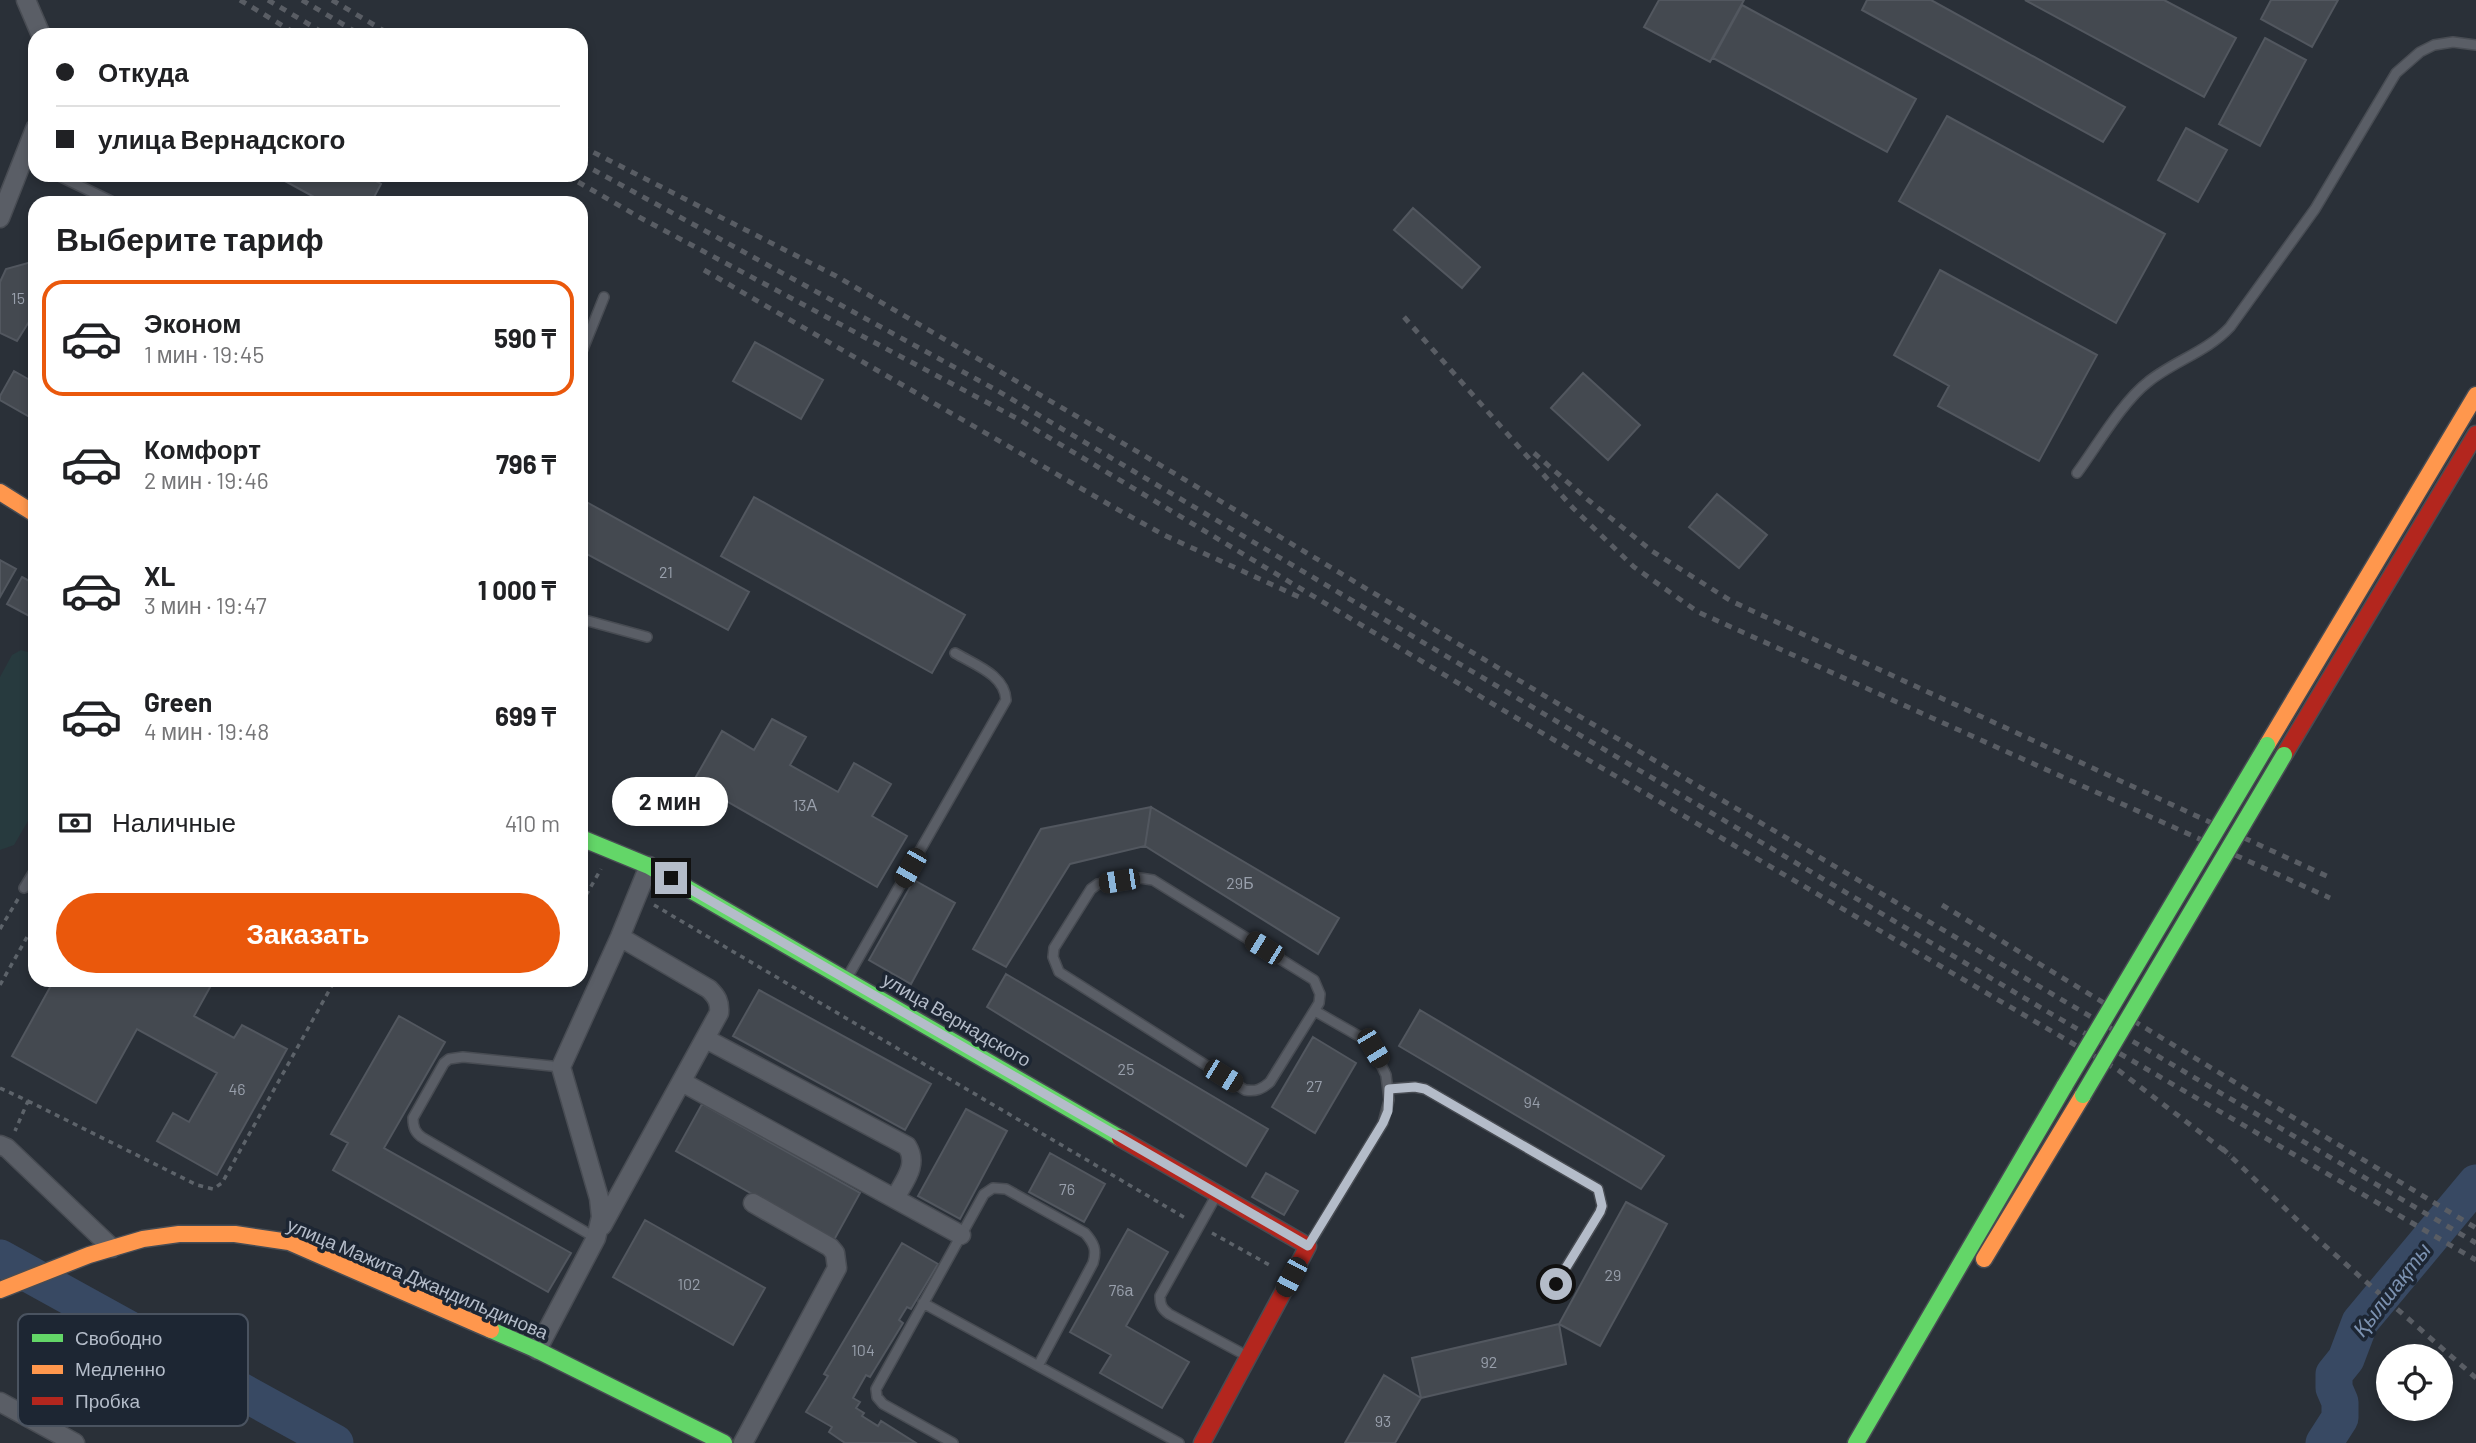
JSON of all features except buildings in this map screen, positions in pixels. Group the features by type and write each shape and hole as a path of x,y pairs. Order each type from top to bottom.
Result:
{"street":[{"path":"26,0 38,28"},
{"path":"0,218 28,164"},
{"path":"1856,1443 2065,1085 2476,395"},
{"path":"1978,1269 2476,434"},
{"path":"0,492 28,510"},
{"name":"улица Вернадского","path":"588,841 649,866 1308,1246"},
{"path":"596,1238 601,1217 599,1198 561,1067 649,866"},
{"path":"537,1350 719,1013 720,1004 709,989 620,937"},
{"path":"706,1039 907,1146 913,1161 895,1198"},
{"path":"682,1082 961,1235"},
{"path":"4,1146 112,1248"},
{"path":"743,1443 837,1268 835,1253 830,1247 753,1203"},
{"name":"улица Мажита Джандильдинова","path":"0,1290 145,1238 183,1234 254,1235 289,1242 537,1350 724,1443"},
{"path":"1202,1443 1308,1246"},
{"path":"1872,1443 1942,1327"},
{"path":"0,1402 18,1412"},
{"path":"44,1426 75,1443"}],"lane":[{"path":"2077,473 2134,395 2160,373 2219,339 2230,327 2315,209 2396,73 2420,51 2434,45 2476,45"},
{"path":"72,182 100,196"},
{"path":"588,337 604,297"},
{"path":"588,621 647,637"},
{"path":"846,979 1006,701 1006,690 1000,681 955,653"},
{"path":"1140,878 1153,880 1308,975 1314,980 1320,995 1315,1011 1270,1082 1256,1091 1245,1090 1064,976 1055,965 1054,948 1091,889 1098,884 1140,878"},
{"path":"24,888 28,881"},
{"path":"1308,1246 1383,1123 1388,1111 1389,1089 1381,1060 1373,1048 1364,1039 1315,1011"},
{"path":"561,1067 463,1057 449,1059 441,1068 413,1118 413,1125 419,1135 596,1238"},
{"path":"1389,1089 1425,1089 1598,1189 1602,1206 1600,1212 1556,1284"},
{"path":"953,1443 883,1404 877,1395 878,1384 984,1194 993,1188 1000,1188 1085,1233 1093,1242 1093,1263 1038,1366"},
{"path":"1217,1194 1160,1296 1161,1307 1248,1357"},
{"path":"923,1303 1179,1443"}],"path":[{"path":"588,892 612,850"},
{"path":"0,929 24,888"},
{"path":"637,895 1199,1226 1291,1277"},
{"path":"0,985 28,935"},
{"path":"0,1087 197,1185 213,1189 222,1182 331,987"},
{"path":"4,1146 28,1101"}],"green space":[{"path":"21,650 28,652 28,821 14,845 0,850 0,677 12,655"}],"waterway":[{"name":"Қылшақты","path":"2324,1443 2340,1418 2340,1402 2334,1388 2334,1374 2346,1359 2360,1322 2476,1183"},
{"name":"Қылшақты","path":"0,1258 101,1314"},
{"name":"Қылшақты","path":"248,1395 335,1443"}],"railway":[{"path":"240,0 286,28"},
{"path":"268,0 315,28"},
{"path":"302,0 349,28"},
{"path":"332,0 379,28"},
{"path":"588,150 836,276 2476,1243"},
{"path":"588,167 998,391 2043,1009 2476,1260"},
{"path":"578,182 1018,419 1508,713 2118,1070 2230,1155"},
{"path":"704,270 1164,535 1299,597"},
{"path":"1404,317 1573,508 1634,567 1698,612 2330,898"},
{"path":"1534,453 1652,551 1731,601 2333,879"},
{"path":"1942,905 2476,1228"},
{"path":"2222,1148 2316,1238 2476,1378"}],"traffic: fast":[{"path":"2065,1085 2267,745"},
{"path":"2083,1095 2284,755"},
{"path":"588,841 649,866 1120,1138"},
{"path":"1856,1443 2065,1085"},
{"path":"491,1330 724,1443"}],"traffic: slow":[{"path":"2267,745 2476,395"},
{"path":"0,492 28,510"},
{"path":"1984,1259 2083,1095"},
{"path":"0,1290 89,1255 143,1239 179,1234 235,1234 289,1242 491,1330"}],"traffic: jam":[{"path":"2284,755 2476,434"},
{"path":"1120,1138 1308,1246 1202,1443"}],"route":[{"path":"671,878 1308,1246 1383,1123 1390,1100 1389,1089 1425,1089 1592,1183 1598,1189 1602,1206 1600,1212 1556,1284"}]}
